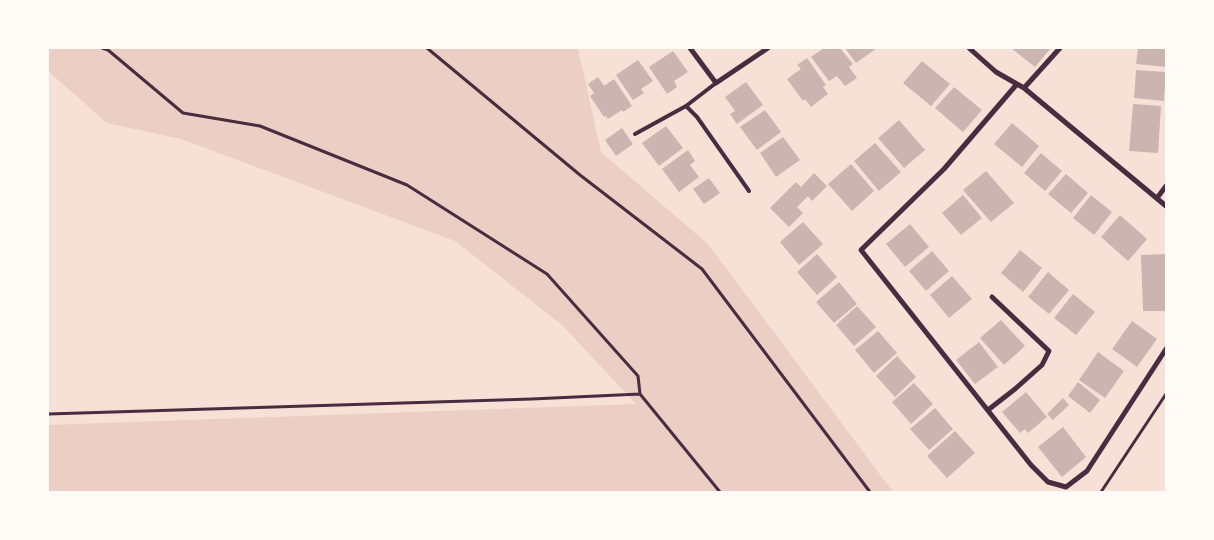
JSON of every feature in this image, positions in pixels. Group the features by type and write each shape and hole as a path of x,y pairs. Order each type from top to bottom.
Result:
{"street":[{"path":"690,48 716,83 768,48"},
{"path":"969,48 996,72 1024,88 1166,206"},
{"path":"1024,88 1060,48"},
{"path":"1016,84 944,169 862,250 1031,465 1048,482 1066,487 1086,471 1166,348"},
{"path":"1156,198 1166,186"},
{"path":"988,410 1042,366 1050,351 992,297"}],"lane":[{"path":"635,134 686,106 716,83"},
{"path":"686,106 697,117 749,191"}],"path":[{"path":"102,48 108,50 183,113 260,126 407,185 547,274 638,376 640,394 720,492"},
{"path":"427,48 580,175 702,269 870,492"},
{"path":"48,414 640,394"},
{"path":"1101,492 1166,394"}],"shaded area":[{"path":"48,48 578,48 601,152 708,244 893,492 48,492 48,425 636,404 562,325 455,241 181,139 107,123 48,71"}],"building":[{"path":"824,48 840,48 853,64 849,67 857,78 845,86 837,76 829,81 811,57"},
{"path":"845,48 877,48 856,63"},
{"path":"1011,48 1051,48 1035,67"},
{"path":"1138,48 1166,48 1166,67 1136,64"},
{"path":"673,51 688,72 674,81 677,87 667,94 649,67"},
{"path":"807,58 826,85 823,87 828,94 811,107 805,99 803,101 787,79 801,69 797,65"},
{"path":"638,60 653,81 641,89 644,93 633,100 616,75"},
{"path":"922,61 950,84 931,106 903,83"},
{"path":"1136,70 1166,72 1164,101 1134,98"},
{"path":"598,77 604,86 614,79 632,106 608,119 606,116 604,117 590,96 594,93 588,84"},
{"path":"746,82 763,105 737,124 730,114 735,111 725,97"},
{"path":"954,87 982,110 963,132 935,108"},
{"path":"1133,104 1161,106 1158,153 1129,151"},
{"path":"765,110 781,132 757,150 740,127"},
{"path":"899,120 925,150 904,168 878,138"},
{"path":"1012,123 1039,146 1022,167 994,144"},
{"path":"666,126 683,148 659,166 642,143"},
{"path":"622,128 633,144 616,156 605,140"},
{"path":"783,137 800,160 776,177 760,153"},
{"path":"875,143 901,172 879,191 854,161"},
{"path":"688,150 695,161 690,165 699,177 679,192 662,169"},
{"path":"1041,153 1062,171 1045,191 1024,173"},
{"path":"851,164 874,191 852,211 828,184"},
{"path":"986,171 1014,203 991,222 963,190"},
{"path":"814,173 827,186 812,201 808,196 797,207 803,213 789,227 770,208 796,182 801,187"},
{"path":"1066,174 1088,193 1071,213 1048,194"},
{"path":"709,178 720,193 704,204 693,189"},
{"path":"963,195 982,218 961,235 942,213"},
{"path":"1091,195 1112,212 1094,235 1073,218"},
{"path":"1120,215 1147,239 1128,261 1101,237"},
{"path":"803,222 823,244 799,265 780,242"},
{"path":"910,224 929,247 905,267 886,244"},
{"path":"1020,250 1042,268 1023,292 1001,273"},
{"path":"932,251 949,271 926,291 909,271"},
{"path":"817,254 837,277 817,295 797,272"},
{"path":"1166,254 1166,311 1143,311 1141,255"},
{"path":"1048,272 1069,290 1049,314 1028,297"},
{"path":"952,276 972,299 949,318 930,295"},
{"path":"839,282 857,304 834,323 816,302"},
{"path":"1073,294 1095,312 1076,335 1054,318"},
{"path":"857,306 876,327 854,346 836,325"},
{"path":"1001,320 1025,346 1004,365 980,338"},
{"path":"1132,321 1157,339 1137,367 1112,349"},
{"path":"878,331 897,353 874,373 855,350"},
{"path":"979,342 998,367 975,384 956,360"},
{"path":"1098,352 1124,371 1105,398 1079,380"},
{"path":"897,356 916,377 895,397 876,376"},
{"path":"1078,382 1100,400 1090,413 1068,396"},
{"path":"914,383 933,404 911,424 892,402"},
{"path":"1026,392 1047,417 1028,433 1025,429 1020,433 1002,412"},
{"path":"1063,398 1069,405 1053,420 1047,414"},
{"path":"935,408 953,429 929,450 910,429"},
{"path":"1063,427 1086,457 1062,477 1038,447"},
{"path":"955,431 975,453 947,478 927,456"}]}
